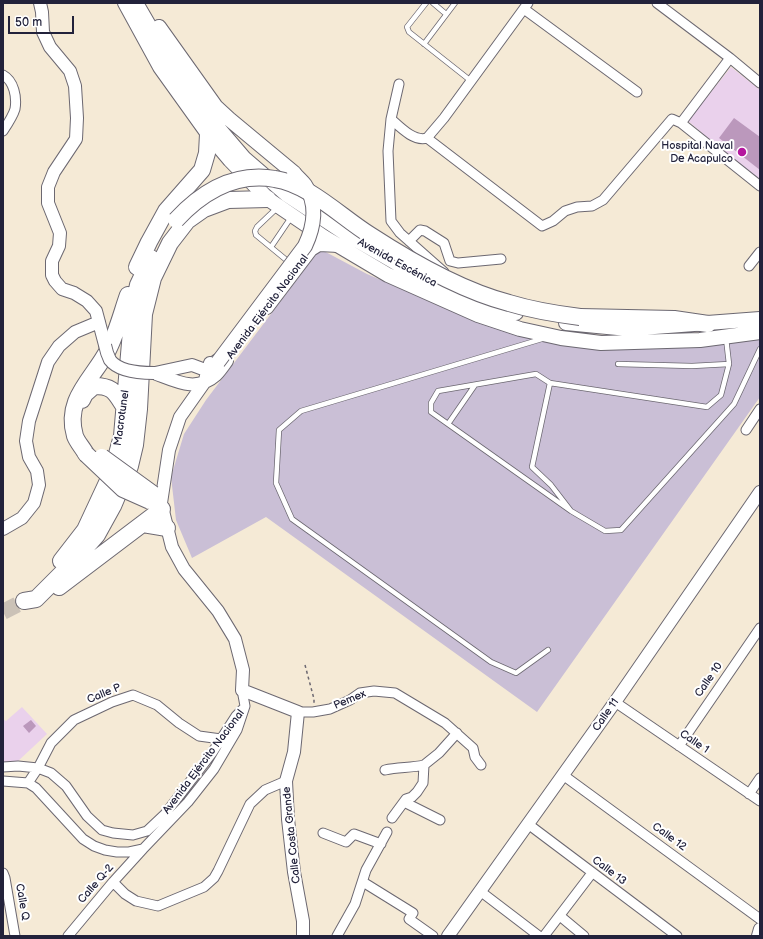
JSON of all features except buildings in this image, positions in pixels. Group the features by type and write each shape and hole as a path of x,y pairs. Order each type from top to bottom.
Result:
{"highway":[{"path":"137,279 149,242 166,211 202,170 207,153 208,134"},
{"name":"Macrotunel","path":"29,600 33,592 63,559 85,530 112,472 122,436 125,408 127,310 137,279 157,244 176,220 196,200 222,185 251,179 275,179 301,188 370,236 399,253 456,282 487,296 508,303 556,314 580,317 674,319 708,324"},
{"path":"29,600 74,561 97,535 113,506 130,466 135,445 140,409 144,314 153,278 170,243 187,221 204,209 228,200 273,203"},
{"path":"29,600 63,585 143,524 157,501 123,489 75,437 72,414 80,390 94,372 108,349 127,310"},
{"path":"88,451 79,428 77,408 85,394 94,386 104,386 115,393 125,408"},
{"path":"143,524 167,528"}],"main road":[{"path":"125,3 160,67 208,134 230,160 273,203 339,246 388,275 478,315 520,329 552,336 601,343 700,340 760,332"},
{"path":"138,6 157,25 216,107 299,179 305,185 312,202 313,224 311,234 305,246 210,372"},
{"name":"Avenida Escénica","path":"138,6 172,65 205,112 249,163 287,195 346,234 415,274 453,293 487,305 529,316 580,325 628,329 760,319"}],"street":[{"path":"40,3 43,32 50,47 70,71 75,86 77,118 76,139 54,172 48,187 48,203 60,233 59,246 52,261 52,274 55,281 62,289 74,293 87,301 96,311 105,345 111,360 119,366 130,372 154,374 198,386 210,372 192,365 154,374"},
{"path":"657,3 758,78"},
{"path":"427,138 444,118 526,6 637,92"},
{"path":"681,123 730,58"},
{"path":"3,75 7,77 15,91 15,110 3,131"},
{"path":"399,84 391,119 388,161 391,221 400,233 457,282 481,295 487,305"},
{"path":"391,119 406,133 424,139 427,138 542,226 553,221 565,211 577,207 592,206 603,200 672,119 681,123 760,186"},
{"name":"Avenida Ejército Nacional","path":"293,265 303,239 298,218"},
{"path":"409,241 420,230 425,231 444,243 450,261 458,263 501,259"},
{"name":"Avenida Ejército Nacional","path":"143,849 188,802 214,769 237,730 246,706 242,690 243,670 235,639 218,611 184,569 172,547 157,501 169,450 180,417 210,372 212,359 293,265 311,250 320,245 339,246"},
{"path":"749,266 760,252"},
{"path":"3,529 22,518 34,503 39,485 37,471 29,457 26,441 29,421 48,362 59,346 75,332 99,322"},
{"path":"746,430 760,409"},
{"name":"Calle 11","path":"448,936 615,702 760,492"},
{"name":"Calle 10","path":"679,746 760,628"},
{"name":"Pemex","path":"242,690 298,712 313,712 330,709 350,700 360,693 374,691 395,693 445,723 457,733 473,748 475,757 481,765"},
{"name":"Calle P","path":"28,783 51,743 74,720 112,702 133,695 157,705 179,723 199,736 221,739"},
{"name":"Calle 1","path":"615,702 760,801"},
{"name":"Avenida Ejército Nacional","path":"3,767 18,766 38,768 51,773 66,786 88,816 102,830 113,833 133,835 147,831 165,814 212,754 236,716 246,706"},
{"name":"Calle Costa Grande","path":"298,712 294,752 286,781 288,819 294,872 303,921 304,936"},
{"path":"385,770 394,768 411,768 424,765 439,753 457,733"},
{"path":"221,739 223,754"},
{"path":"392,818 406,799 412,797 423,783 424,765"},
{"name":"Calle 12","path":"563,775 760,918"},
{"path":"749,794 760,778"},
{"path":"3,781 28,783 45,797 83,839 94,846 117,852 129,852 143,849"},
{"path":"113,882 125,894 136,901 158,906 204,887 214,878 218,871 250,804 265,790 286,781"},
{"path":"404,802 440,820"},
{"name":"Calle 13","path":"528,824 676,936"},
{"path":"337,936 355,904 366,870 387,832"},
{"path":"322,833 346,842 354,834 381,844"},
{"name":"Calle Q-2","path":"68,936 143,849"},
{"name":"Calle Q","path":"3,873 15,936"},
{"path":"544,936 592,873"},
{"path":"363,882 413,914 409,919 433,936"},
{"path":"480,891 539,936"},
{"path":"560,916 584,936"},
{"path":"758,936 760,929"}],"lane":[{"path":"426,3 407,27 409,32 471,81"},
{"path":"432,3 446,14"},
{"path":"424,44 455,3"},
{"path":"273,203 257,227 255,231 256,235 293,265"},
{"path":"271,248 298,218"},
{"path":"548,650 516,673 491,662 292,519 276,483 279,430 301,411 518,348 552,336"},
{"path":"726,337 729,364 721,395 707,407 550,383 536,374 438,390 431,403 431,412 571,511 605,531 621,530 734,404 760,349"},
{"path":"618,364 692,366 729,364"},
{"path":"550,383 532,467 551,485 571,511"},
{"path":"448,424 475,385"}],"path":[{"path":"305,665 314,699 313,712"}],"shaded area":[{"name":"Hospital Naval De Acapulco","path":"731,67 760,90 760,182 688,121"},
{"path":"320,249 367,274 425,299 515,329 608,342 760,339 760,397 537,712 266,517 192,558 176,520 171,477 184,434 206,400"},
{"path":"22,707 47,734 17,762 3,762 3,719 6,721"}],"tunnel":[{"path":"3,612 24,601"}],"place":[{"name":"Hospital Naval De Acapulco","path":"742,152"}]}
